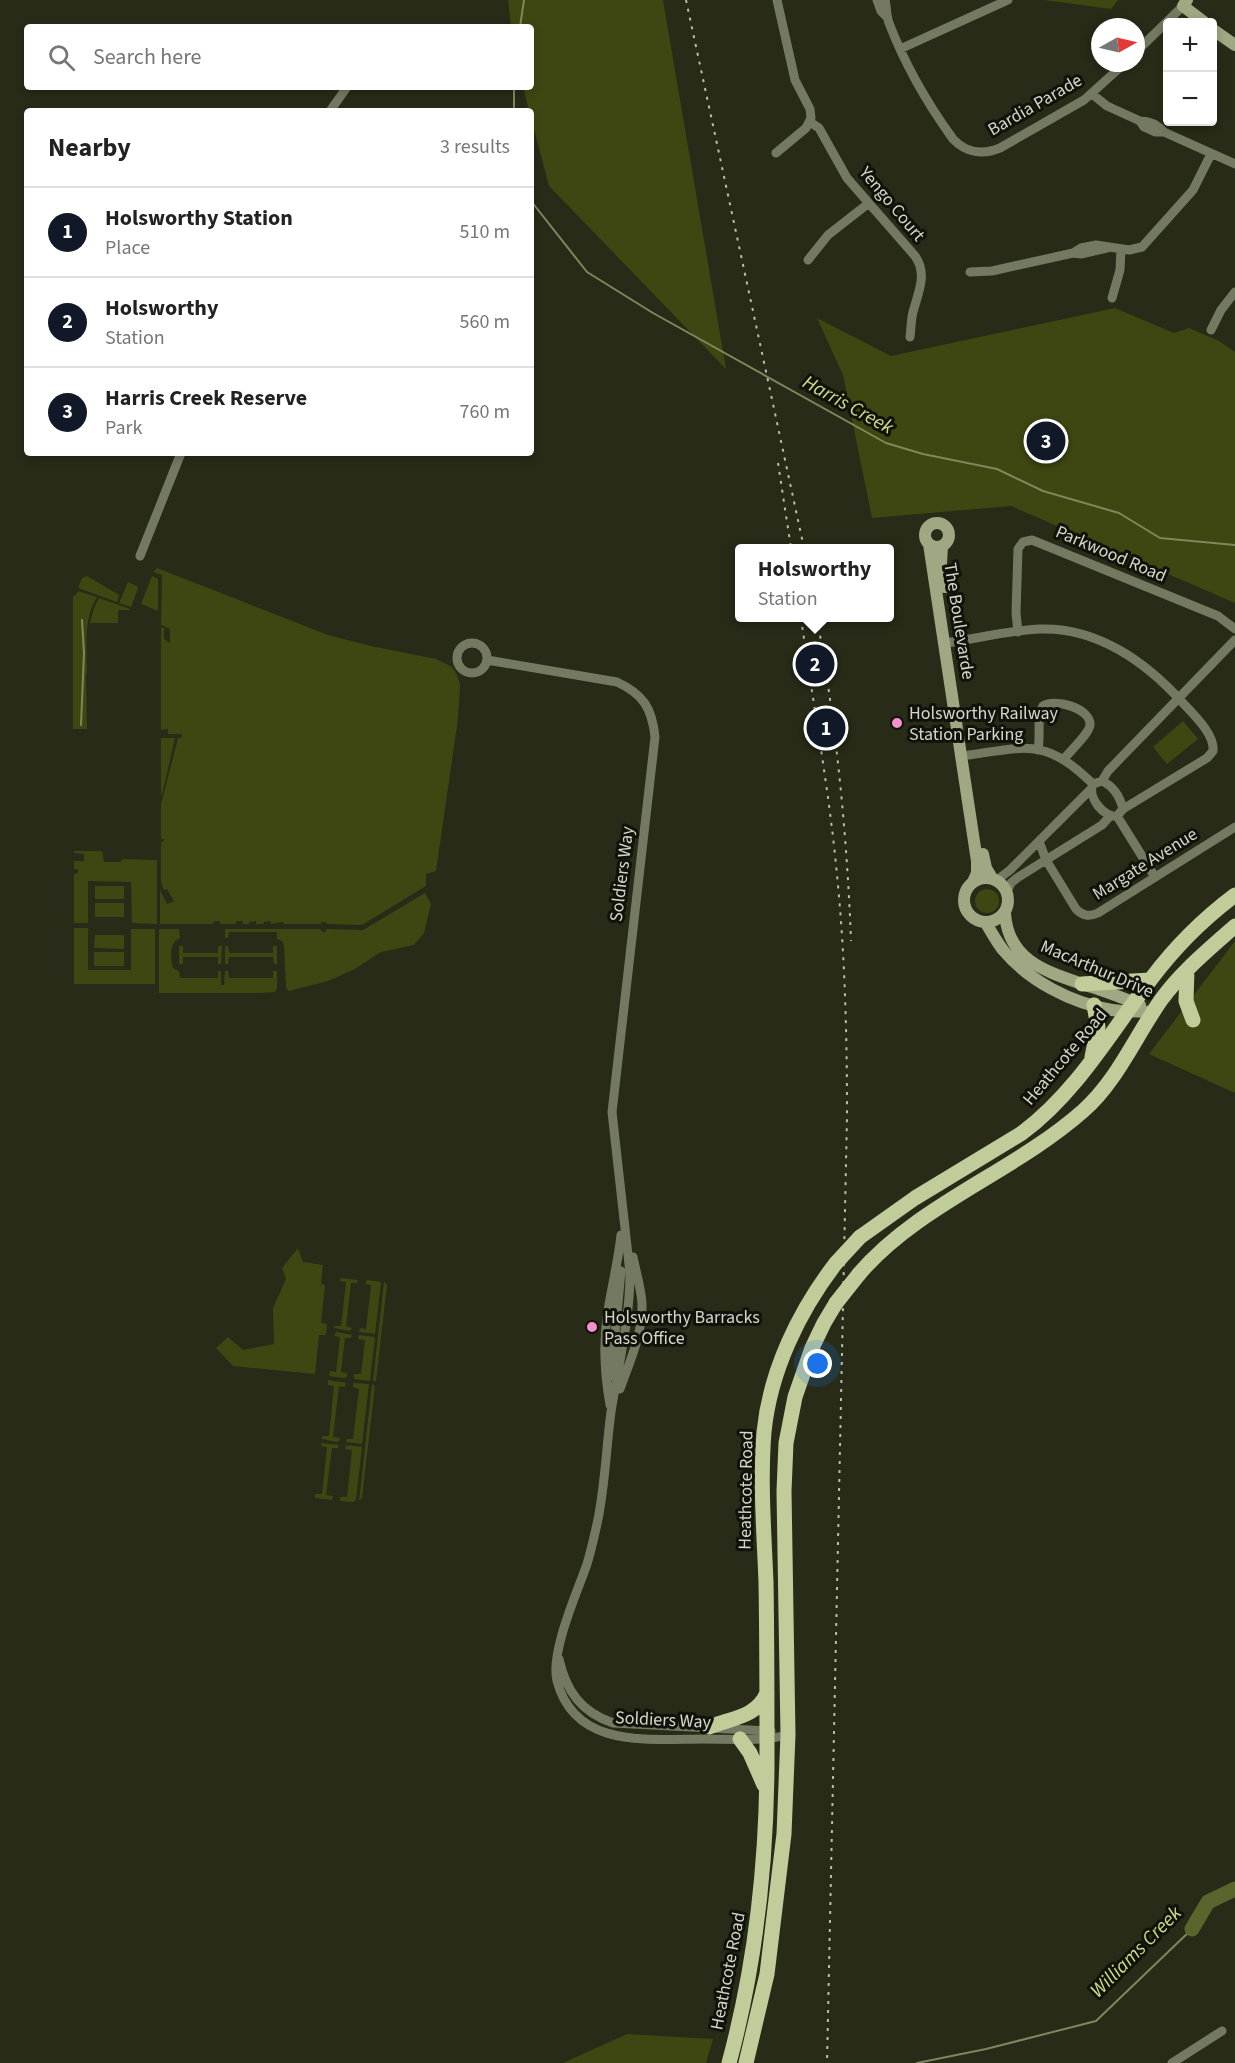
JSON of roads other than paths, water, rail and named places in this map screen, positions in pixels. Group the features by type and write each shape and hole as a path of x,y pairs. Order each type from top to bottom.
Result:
{"main road":[{"name":"Heathcote Road","path":"729,2063 742,2016 763,1884 767,1793 763,1487 765,1430 771,1399 786,1350 810,1300 836,1263 860,1237 891,1213 1022,1133 1038,1120 1091,1060 1150,980 1200,924 1235,895"},
{"name":"Heathcote Road","path":"746,2063 767,1974 784,1834 788,1735 784,1505 786,1443 795,1397 812,1348 836,1302 882,1251 908,1229 1038,1146 1083,1112 1124,1062 1166,993 1187,970 1235,926"},
{"path":"1187,970 1185,1001 1193,1020"},
{"path":"1082,984 1150,980"},
{"path":"1091,1060 1098,1027 1094,1005"},
{"path":"709,1727 755,1710 761,1705 767,1693"},
{"path":"740,1739 750,1753 767,1793"}],"street":[{"path":"776,153 809,124 811,117 810,109 795,80 777,0"},
{"name":"Bardia Parade","path":"877,0 922,92 958,144 972,151 987,152 1000,148 1092,94 1115,72"},
{"name":"Bardia Parade","path":"885,0 888,9 887,17"},
{"path":"900,49 1008,0"},
{"path":"1145,43 1185,3 1200,18"},
{"path":"1217,32 1235,45"},
{"path":"332,108 345,90"},
{"path":"1092,94 1107,106 1140,121 1144,127 1155,132 1164,132 1235,164"},
{"name":"Yengo Court","path":"809,124 813,124 821,132 847,178 915,256 922,270 922,280 912,315 910,337"},
{"path":"970,272 992,271 1107,248 1138,249 1149,241 1194,190 1211,154"},
{"path":"808,260 828,235 869,203"},
{"path":"1112,298 1120,270 1121,249"},
{"path":"1210,330 1221,310 1235,292"},
{"path":"140,556 180,456"},
{"name":"Parkwood Road","path":"1018,632 1016,613 1018,549 1023,542 1032,540 1218,616 1235,629"},
{"name":"The Boulevarde","path":"935,545 977,861 973,882"},
{"path":"949,643 1040,629 1076,633 1104,643 1140,663 1158,677 1178,698 1210,738 1213,748 1213,752 1197,764 1016,879 1009,885 1007,891 1009,900 1005,913 996,920 985,922 975,919 965,907 966,891 973,882 979,879 994,879 1010,870 1095,785 1178,698 1235,640"},
{"name":"The Boulevarde","path":"949,643 969,755 984,863 994,879"},
{"name":"Soldiers Way","path":"487,660 616,682 639,695 653,722 654,746 612,1113 630,1290 625,1338 611,1414 597,1521 588,1561 558,1651 555,1671 565,1701 583,1721 596,1729 624,1738 740,1739 767,1735"},
{"path":"1038,750 1040,712 1043,706 1054,702 1079,710 1087,715 1089,728 1064,759"},
{"path":"969,755 1016,748 1038,750 1064,759 1095,785"},
{"path":"1095,785 1106,783 1117,795 1116,814"},
{"path":"1095,785 1095,800 1116,814 1155,877"},
{"name":"Margate Avenue","path":"1040,841 1041,851 1046,860 1077,909 1087,916 1098,913 1235,827"},
{"path":"994,879 1007,891"},
{"name":"MacArthur Drive","path":"1005,913 1008,934 1029,961 1050,974 1082,984 1132,1007 1154,1012"},
{"name":"MacArthur Drive","path":"985,922 1001,947 1022,969 1059,992 1112,1010 1132,1007"},
{"name":"Soldiers Way","path":"611,1414 638,1338 642,1313 638,1279 622,1217"},
{"name":"Soldiers Way","path":"611,1414 606,1380 607,1318 616,1275 622,1217"},
{"name":"Soldiers Way","path":"558,1651 567,1687 581,1704 602,1719 631,1725 709,1727 767,1735"},
{"path":"767,1735 788,1735"},
{"path":"1172,2063 1222,2031"}],"waterway":[{"name":"Harris Creek","path":"520,24 524,0"},
{"name":"Harris Creek","path":"514,90 514,108"},
{"name":"Harris Creek","path":"534,205 587,272 653,313 886,443 923,454 997,469 1043,491 1119,513 1160,538 1235,545"},
{"path":"81,725 84,653 82,620"},
{"name":"Williams Creek","path":"1192,1929 1208,1902 1235,1889"},
{"name":"Williams Creek","path":"917,2063 986,2049 1096,2021 1192,1929"}],"railway":[{"path":"686,0 803,544"},
{"path":"778,463 790,544"},
{"path":"802,622 834,843 842,935 847,1055 827,2063"},
{"path":"818,622 840,779 851,941"}],"place":[{"name":"Harris Creek Reserve","path":"1046,441"},
{"name":"Holsworthy","path":"815,664"},
{"name":"Holsworthy Railway Station Parking","path":"897,723"},
{"name":"Holsworthy Station","path":"826,728"},
{"name":"Holsworthy Barracks Pass Office","path":"592,1327"}]}
